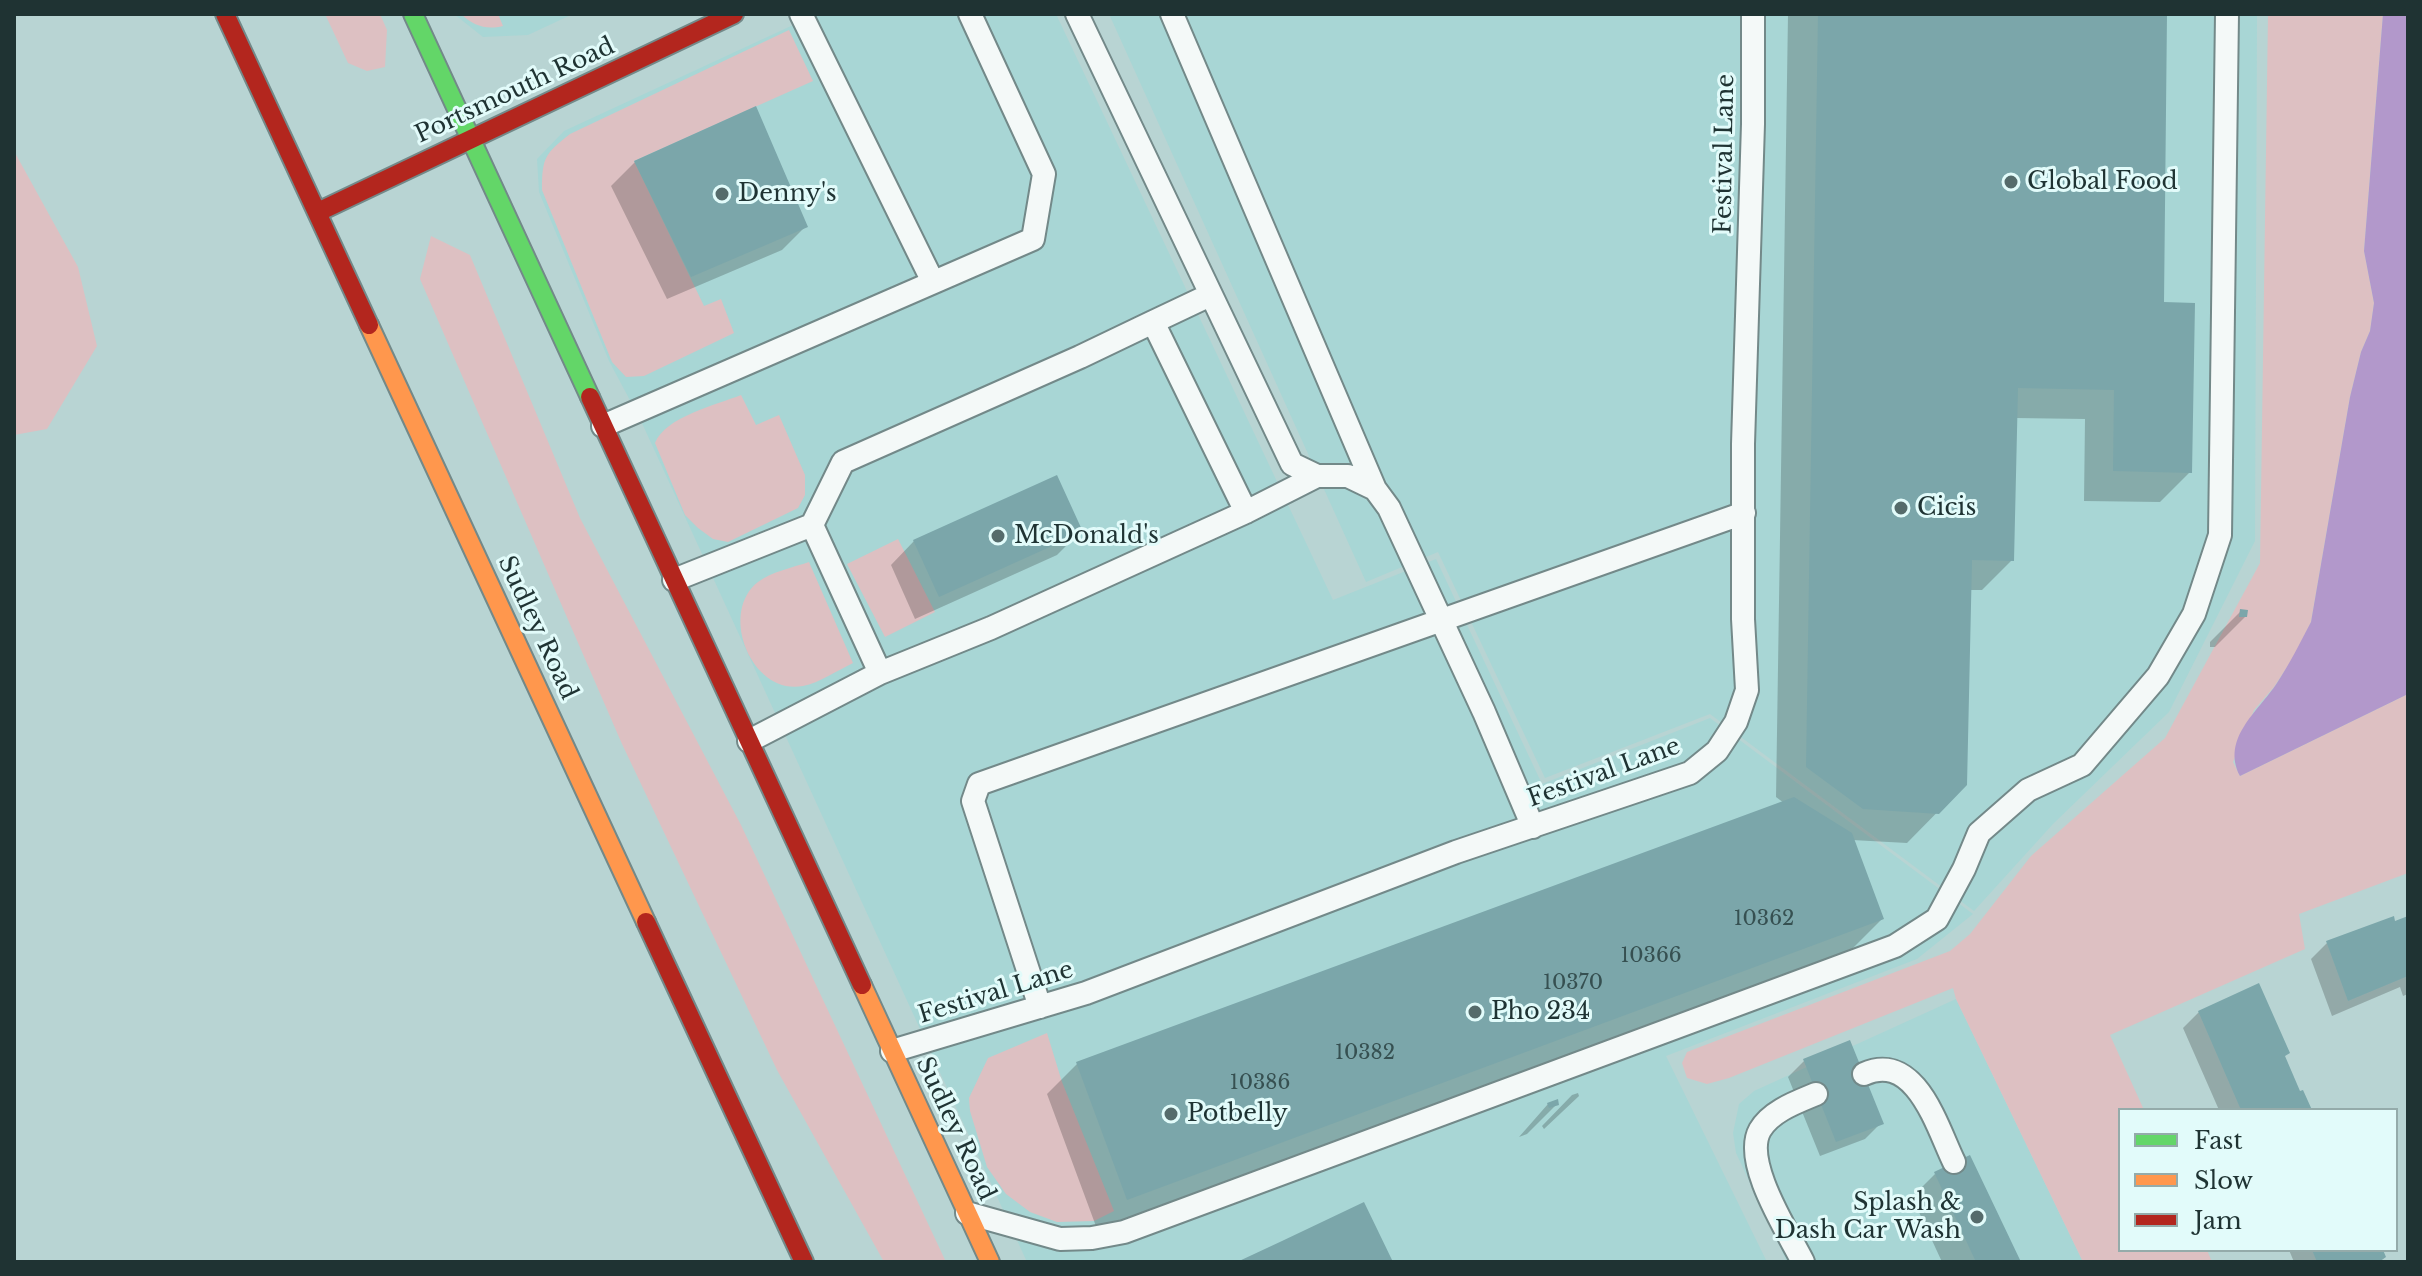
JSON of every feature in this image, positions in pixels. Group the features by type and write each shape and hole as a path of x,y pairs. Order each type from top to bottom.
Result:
{"main road":[{"name":"Sudley Road","path":"225,14 804,1262"},
{"name":"Sudley Road","path":"413,14 990,1262"},
{"name":"Portsmouth Road","path":"318,212 734,14"}],"lane":[{"path":"801,14 933,282"},
{"path":"603,426 1033,239 1044,174 970,14"},
{"path":"1077,14 1292,464 1317,476 1348,476 1375,489"},
{"path":"1172,14 1375,489 1389,508 1484,712 1533,827"},
{"name":"Festival Lane","path":"892,1051 1086,993 1456,852 1690,773 1717,751 1736,722 1747,690 1743,619 1743,444 1753,124 1753,14"},
{"path":"967,1213 1060,1239 1092,1238 1124,1232 1895,946 1937,919 1979,833 2028,790 2082,765 2158,676 2194,614 2220,535 2227,14"},
{"path":"674,580 812,525 843,462 1080,357 1210,295"},
{"path":"1153,322 1246,512"},
{"path":"749,741 880,673 991,628 1246,512 1317,476"},
{"path":"1040,1007 973,801 979,784 1744,513"},
{"path":"812,525 880,673"},
{"path":"1864,1074 1882,1068 1892,1069 1907,1077 1917,1088 1954,1162"},
{"path":"1803,1262 1759,1172 1754,1153 1759,1130 1775,1114 1816,1094"}],"shaded area":[{"path":"325,14 380,14 387,30 385,67 367,71 348,63"},
{"path":"454,14 573,14 528,35 483,37"},
{"path":"461,14 498,14 503,26 480,26"},
{"path":"817,14 1056,14 1333,600 1436,559 1542,784 1710,718 1973,914 1917,959 1666,1056 1767,1262 1027,1262 641,421 609,361 539,192 537,159 564,131"},
{"path":"1109,14 2257,14 2255,541 2169,712 2053,824 1974,911 1710,714 1545,778 1438,552 1366,582"},
{"path":"2268,14 2383,14 2364,251 2374,303 2370,331 2361,352 2350,397 2311,622 2295,655 2254,710 2233,762 2240,776 2408,694 2408,873 2299,914 2305,949 2110,1035 2143,1108 2118,1108 2118,1252 2208,1252 2212,1262 2083,1262 1953,988 1729,1078 1707,1084 1687,1078 1682,1063 1687,1052 1950,951 1970,934 2031,856 2165,738 2260,563"},
{"path":"2383,14 2408,14 2408,694 2240,776 2235,762 2238,738 2282,675 2311,622 2350,397 2361,352 2370,331 2374,303 2364,251"},
{"path":"789,30 813,81 634,161 704,306 721,299 734,333 644,376 626,377 612,362 542,190 544,163 555,147 570,134"},
{"path":"14,151 78,267 97,346 47,429 14,435"},
{"path":"431,236 470,255 580,518 741,825 946,1262 884,1262 777,1070 622,744 420,279"},
{"path":"741,395 756,425 779,415 805,475 805,495 798,508 728,542 713,539 685,515 655,443 669,426 680,419"},
{"path":"898,539 935,612 885,637 847,564"},
{"path":"809,562 853,663 809,684 785,686 769,678 756,666 746,649 741,631 741,613 746,596 763,578"},
{"path":"1956,999 2083,1262 1787,1262 1736,1153 1733,1133 1739,1104 1754,1091"},
{"path":"1047,1033 1062,1082 1114,1211 1094,1221 1057,1222 1030,1212 1006,1194 987,1167 970,1111 969,1098 988,1058"}],"building":[{"path":"1818,14 2167,14 2164,302 2195,303 2192,473 2113,471 2114,390 2018,388 2014,561 1972,560 1967,785 1939,814 1863,809 1806,767"},
{"name":"Denny's","path":"756,106 808,227 691,277 634,161"},
{"name":"McDonald's","path":"1057,475 1083,532 939,597 913,540"},
{"path":"2240,609 2248,610 2247,617 2239,617"},
{"path":"1794,797 1852,833 1884,919 1127,1200 1076,1062"},
{"path":"2394,916 2395,921 2408,916 2408,976 2348,1001 2326,941"},
{"path":"2259,983 2290,1053 2285,1056 2311,1108 2240,1108 2198,1011"},
{"path":"1850,1040 1884,1124 1836,1142 1803,1059"},
{"path":"1558,1099 1559,1105 1549,1108 1547,1103"},
{"name":"Splash & Dash Car Wash","path":"1970,1155 2021,1262 1976,1262 1934,1172"},
{"path":"1364,1202 1393,1262 1237,1262 1282,1241"},
{"path":"2313,1252 2384,1252 2386,1257 2379,1262 2317,1262"}],"traffic: fast":[{"path":"413,14 590,397"}],"traffic: slow":[{"path":"369,325 646,922"},
{"path":"862,985 990,1262"}],"traffic: jam":[{"path":"225,14 369,325"},
{"path":"318,212 734,14"},
{"path":"590,397 862,985"},
{"path":"646,922 804,1262"}],"place":[{"name":"Global Food","path":"2011,182"},
{"name":"Denny's","path":"722,194"},
{"name":"Cicis","path":"1901,508"},
{"name":"McDonald's","path":"998,536"},
{"name":"Pho 234","path":"1475,1012"},
{"name":"Potbelly","path":"1171,1114"},
{"name":"Splash & Dash Car Wash","path":"1977,1217"}]}
